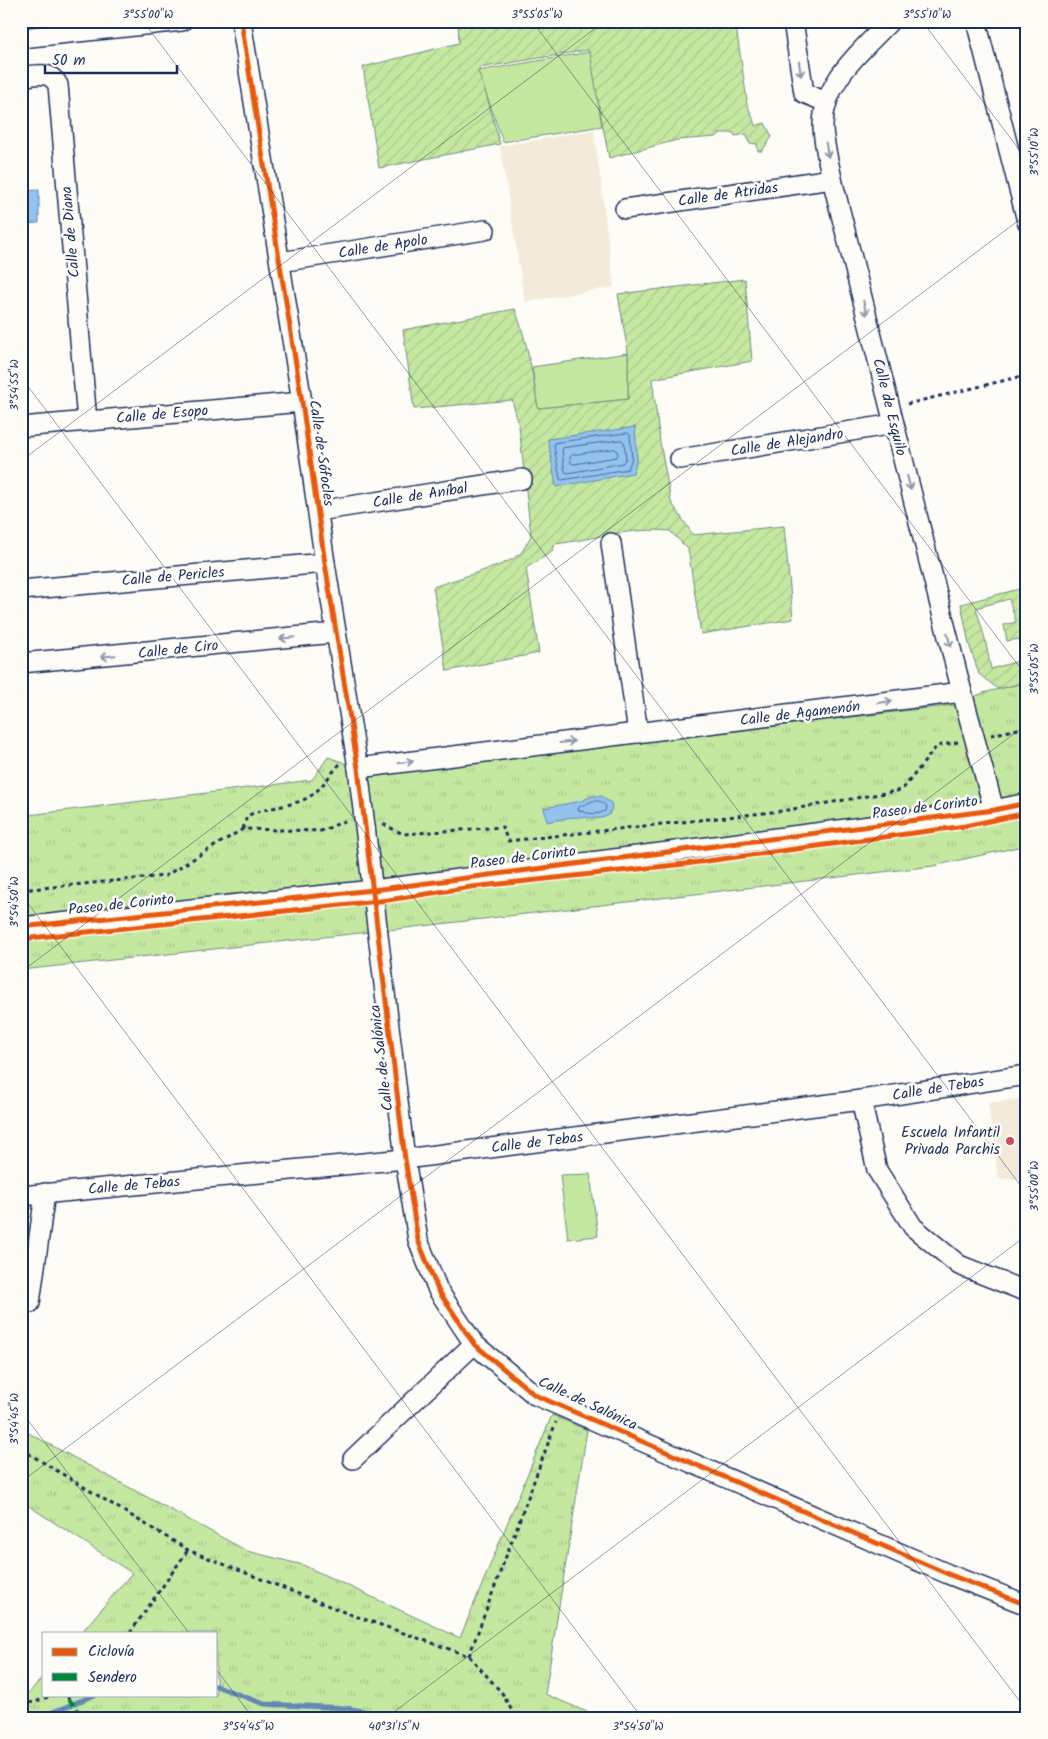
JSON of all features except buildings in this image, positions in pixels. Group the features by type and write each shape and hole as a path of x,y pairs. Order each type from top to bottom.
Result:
{"street":[{"path":"21,38 182,21"},
{"name":"Calle de Sófocles","path":"241,21 302,402 335,633 357,765 373,890"},
{"path":"793,21 804,93 826,102"},
{"name":"Calle de Esquilo","path":"890,21 843,70 826,102 823,126 832,179 962,692 994,810"},
{"path":"976,21 1027,221"},
{"name":"Calle de Diana","path":"21,77 47,74 54,79 58,86 87,421"},
{"name":"Calle de Atridas","path":"625,209 832,179"},
{"name":"Calle de Apolo","path":"280,262 485,230"},
{"name":"Calle de Esopo","path":"21,427 302,402"},
{"name":"Calle de Alejandro","path":"680,460 892,416"},
{"name":"Calle de Aníbal","path":"318,511 522,479"},
{"path":"610,544 638,733"},
{"name":"Calle de Pericles","path":"21,590 325,563"},
{"name":"Calle de Ciro","path":"21,664 335,633"},
{"name":"Calle de Agamenón","path":"357,765 638,733 962,692"},
{"name":"Paseo de Corinto","path":"21,926 373,890 994,810 1027,803"},
{"name":"Calle de Salónica","path":"373,890 405,1159 418,1240 438,1290 474,1344 535,1395 948,1574 1027,1606"},
{"name":"Calle de Tebas","path":"21,1196 405,1159 861,1100 1027,1075"},
{"path":"861,1100 877,1170 913,1227 959,1265 1027,1292"},
{"path":"30,1303 45,1193"},
{"path":"353,1460 474,1344"}],"path":[{"path":"892,416 1027,375"},
{"path":"21,890 165,876 243,829 321,830 363,814 403,834 502,827 508,841 782,810 902,790 937,746 1027,728"},
{"path":"243,829 247,816 260,810 301,801 320,789 332,772 342,763 357,765"},
{"path":"469,1656 562,1407"},
{"path":"21,1450 188,1550 344,1612 469,1656 502,1693 516,1718"},
{"path":"131,1632 188,1550"},
{"path":"21,1704 35,1702 50,1696"}],"shaded area":[{"path":"594,130 614,287 525,302 500,146"},
{"name":"Escuela Infantil Privada Parchis","path":"1027,1098 1027,1181 998,1178 988,1103"}],"green space":[{"path":"458,21 703,21 711,27 709,21 735,21 746,101 755,126 765,123 772,137 762,151 758,151 757,144 749,143 747,134 735,136 734,133 721,133 716,137 677,140 609,158 588,50 479,68 500,144 379,168 363,67 459,43"},
{"path":"590,52 602,126 503,142 478,71"},
{"path":"745,279 752,361 652,379 660,442 671,502 693,535 784,526 793,619 701,634 688,549 670,531 656,530 613,534 555,544 552,552 526,568 539,653 447,671 433,587 513,559 522,552 531,536 519,426 512,400 414,409 403,330 515,309 529,358 538,408 628,399 628,353 618,294"},
{"path":"628,353 628,399 538,408 532,367"},
{"path":"1027,587 1027,682 998,689 979,674 969,644 961,604","holes":["1009,599 1016,622 1004,625 1007,641 1019,639 1025,659 991,669 976,608"]},
{"path":"1027,682 1027,845 933,866 406,928 21,970 21,816 312,780 328,757 375,774 954,705 983,693"},
{"path":"590,1174 598,1236 568,1239 560,1175"},
{"path":"552,1415 587,1430 545,1694 601,1718 21,1718 21,1692 29,1693 42,1677 42,1696 218,1696 218,1632 82,1632 132,1573 21,1501 21,1429 247,1551 303,1565 460,1638"}],"water":[{"path":"39,190 39,223 21,224 21,191"},
{"path":"635,427 637,459 633,473 556,487 548,439"},
{"path":"592,796 601,796 611,803 612,807 609,815 600,818 574,817 547,822 544,808 581,801"}],"waterway":[{"path":"218,1687 264,1704 346,1708 402,1718"},
{"path":"38,1718 93,1696"}],"marked path":[{"path":"69,1699 83,1718"}],"cycle path":[{"path":"241,21 358,768 405,1159 418,1240 438,1290 474,1344 535,1395 948,1574 1027,1605"},
{"path":"21,927 373,890 994,810 1027,803"},
{"path":"21,939 388,900 471,887 685,864 965,826 1027,813"}],"place":[{"name":"Escuela Infantil Privada Parchis","path":"1010,1141"}]}
